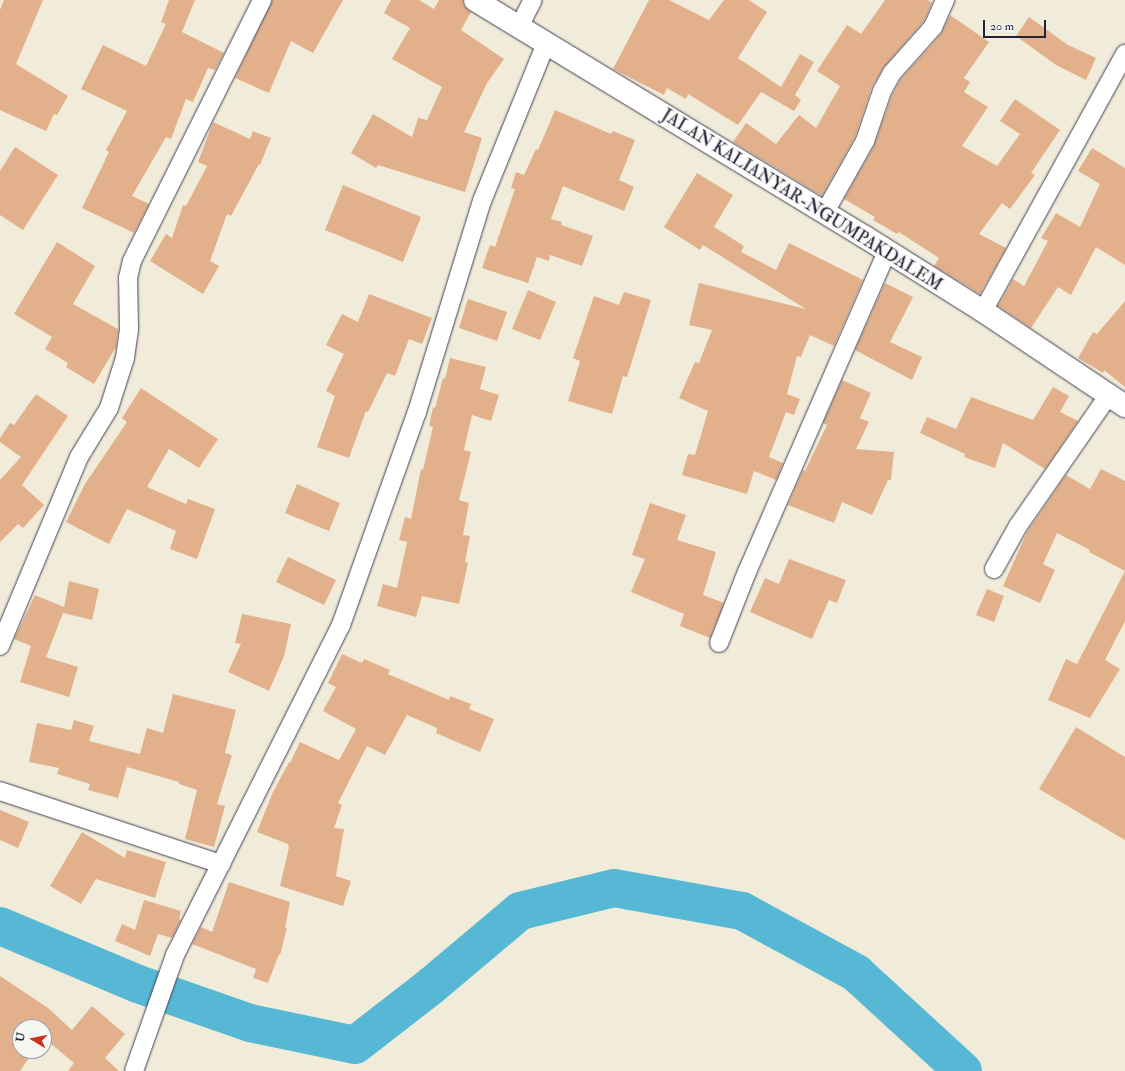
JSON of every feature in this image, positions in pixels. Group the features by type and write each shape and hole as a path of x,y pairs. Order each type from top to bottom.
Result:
{"street":[{"path":"0,646 79,457 110,408 125,358 128,335 128,278 132,261 262,0"},
{"name":"JALAN KALIANYAR-NGUMPAKDALEM","path":"475,0 825,212 983,311 1110,404"},
{"path":"519,27 533,0"},
{"path":"825,212 865,142 882,91 892,73 933,27 945,0"},
{"path":"134,1071 175,955 341,625 417,412 482,201 546,43"},
{"path":"983,311 1124,56"},
{"path":"719,643 747,572 887,251"},
{"path":"994,569 1018,526 1086,428 1110,404"},
{"path":"0,791 221,864"}],"building":[{"path":"4,0 43,0 16,64 68,96 57,115 54,114 46,131 0,110 0,10"},
{"path":"169,0 195,0 182,32 224,53 215,70 208,68 193,102 186,99 171,139 166,137 132,196 149,204 134,233 82,208 109,152 106,150 127,111 81,89 103,45 146,66 166,24 161,22"},
{"path":"272,0 343,0 313,53 291,41 269,93 235,78"},
{"path":"391,0 419,0 434,9 439,0 463,0 464,6 471,12 461,30 504,59 487,83 464,132 482,138 465,192 378,165 376,168 351,153 373,114 412,137 418,118 427,120 442,87 392,59 410,28 384,13"},
{"path":"649,0 669,0 709,20 724,0 749,0 767,12 738,58 781,87 800,54 814,62 795,95 801,100 794,111 761,92 738,125 688,94 686,99 667,88 664,95 613,69"},
{"path":"885,0 928,0 932,3 924,21 883,68 872,87 855,137 822,196 733,142 746,123 776,144 799,115 816,128 840,86 817,71 847,25 861,34"},
{"path":"950,15 989,42 964,78 970,82 964,92 988,107 962,146 997,166 1020,134 1000,121 1015,99 1060,130 1031,173 1035,175 1010,209 1002,203 979,234 1006,248 980,294 934,266 939,258 899,232 897,234 873,220 875,217 844,199 874,146 892,95 901,79 941,34"},
{"path":"1029,17 1068,45 1096,58 1086,80 1056,65 1016,36"},
{"path":"555,110 611,134 613,131 635,140 619,180 634,187 624,211 563,186 551,219 562,222 561,225 593,236 582,266 550,255 549,261 537,257 528,283 482,268 490,245 495,247 515,189 511,188 516,172 524,175 536,149 538,150"},
{"path":"213,122 250,139 253,131 271,138 260,165 259,164 231,216 227,214 210,261 219,266 203,294 150,261 166,234 172,238 183,205 186,206 207,166 198,162"},
{"path":"15,147 58,175 23,230 0,215 0,171"},
{"path":"1092,148 1125,168 1125,265 1096,247 1071,295 1058,287 1031,328 998,306 1013,279 1024,286 1048,241 1041,238 1056,213 1080,227 1100,184 1078,171"},
{"path":"697,173 733,195 714,227 744,246 741,252 776,270 789,243 863,280 834,346 810,335 801,357 797,356 787,394 800,399 794,415 786,412 769,457 783,463 776,480 754,471 747,494 682,475 688,454 695,455 708,411 679,398 695,362 699,363 712,330 689,325 699,283 806,309 703,245 700,250 664,227"},
{"path":"343,185 421,217 403,262 325,230"},
{"path":"57,242 95,266 73,304 118,329 116,347 94,384 66,367 68,363 45,349 52,337 14,314"},
{"path":"885,283 913,297 890,342 922,357 912,380 855,350"},
{"path":"528,290 556,302 540,340 512,329"},
{"path":"624,292 651,300 627,377 623,376 612,414 568,401 580,361 573,358 594,296 619,305"},
{"path":"369,294 432,318 422,344 409,339 395,376 387,373 368,412 366,411 349,458 317,447 335,396 326,391 344,354 326,345 342,314 358,322"},
{"path":"468,299 507,312 497,341 459,328"},
{"path":"1125,301 1125,387 1104,370 1103,373 1078,358 1093,332 1097,334"},
{"path":"450,358 486,367 480,389 499,395 491,421 472,415 464,450 471,452 459,500 469,503 463,535 470,536 465,562 468,563 459,604 422,596 416,617 377,606 383,584 397,588 407,542 399,540 405,517 411,519 421,469 423,470 433,427 429,426 433,407 435,408 443,378 445,379"},
{"path":"842,380 871,393 860,418 869,422 856,449 894,452 891,480 888,480 872,515 842,502 834,523 788,505 803,470 805,471 827,425 823,423"},
{"path":"1053,387 1069,396 1060,412 1078,421 1045,469 1003,443 995,468 964,457 965,454 920,433 927,417 956,429 971,397 1033,420"},
{"path":"141,388 218,439 199,468 169,449 147,487 186,504 188,499 215,509 197,559 170,549 176,531 127,509 109,544 66,522 85,484 127,422 122,418"},
{"path":"36,394 68,416 22,485 44,505 23,528 18,524 0,542 0,480 21,457 0,442 0,438 10,423 14,425"},
{"path":"1101,469 1125,481 1125,571 1089,552 1090,550 1057,533 1043,564 1055,570 1040,603 1003,586 1027,532 1066,475 1090,489"},
{"path":"297,484 340,503 329,531 285,513"},
{"path":"650,503 686,515 677,540 716,552 703,595 724,603 710,638 680,626 684,614 631,592 645,559 632,555"},
{"path":"288,557 336,580 324,605 276,582"},
{"path":"789,559 846,580 837,603 829,600 812,639 750,612 765,578 779,584"},
{"path":"1125,571 1125,621 1105,660 1120,669 1090,718 1048,700 1066,659 1077,664"},
{"path":"69,581 99,589 92,620 63,613 46,657 78,667 69,697 20,682 31,646 14,639 35,595 64,607"},
{"path":"987,589 1004,596 994,622 976,615"},
{"path":"242,614 291,624 284,656 269,691 228,672 241,644 235,643"},
{"path":"342,654 362,663 364,659 390,670 388,674 449,700 450,696 471,704 469,709 494,719 480,752 436,733 437,728 407,715 385,755 367,746 338,803 342,805 334,828 344,829 336,876 351,881 343,906 280,886 289,847 288,844 257,832 272,794 300,742 339,760 356,729 323,711 336,687 328,683"},
{"path":"173,694 236,710 225,753 232,755 217,804 225,806 214,847 185,839 197,790 179,784 179,782 127,767 118,798 88,790 90,784 57,774 59,768 29,762 37,723 71,730 74,720 94,726 89,741 140,754 147,728 163,733"},
{"path":"1076,727 1125,757 1125,840 1039,789"},
{"path":"0,810 29,822 18,848 0,840"},
{"path":"82,832 125,858 127,850 166,862 155,898 96,879 81,904 50,886"},
{"path":"229,882 290,902 285,928 287,928 280,955 279,954 268,983 253,978 256,969 192,944 201,927 212,932"},
{"path":"144,900 181,911 179,919 181,920 172,938 158,934 150,956 115,941 122,924 135,930"},
{"path":"0,976 48,1008 72,1030 92,1006 125,1034 105,1058 119,1071 68,1071 74,1063 52,1045 52,1019 12,1019 12,1059 28,1059 20,1071 0,1071"}],"waterway":[{"path":"0,926 138,984 250,1023 355,1045 431,986 520,911 614,888 742,911 856,973 963,1071"}]}
